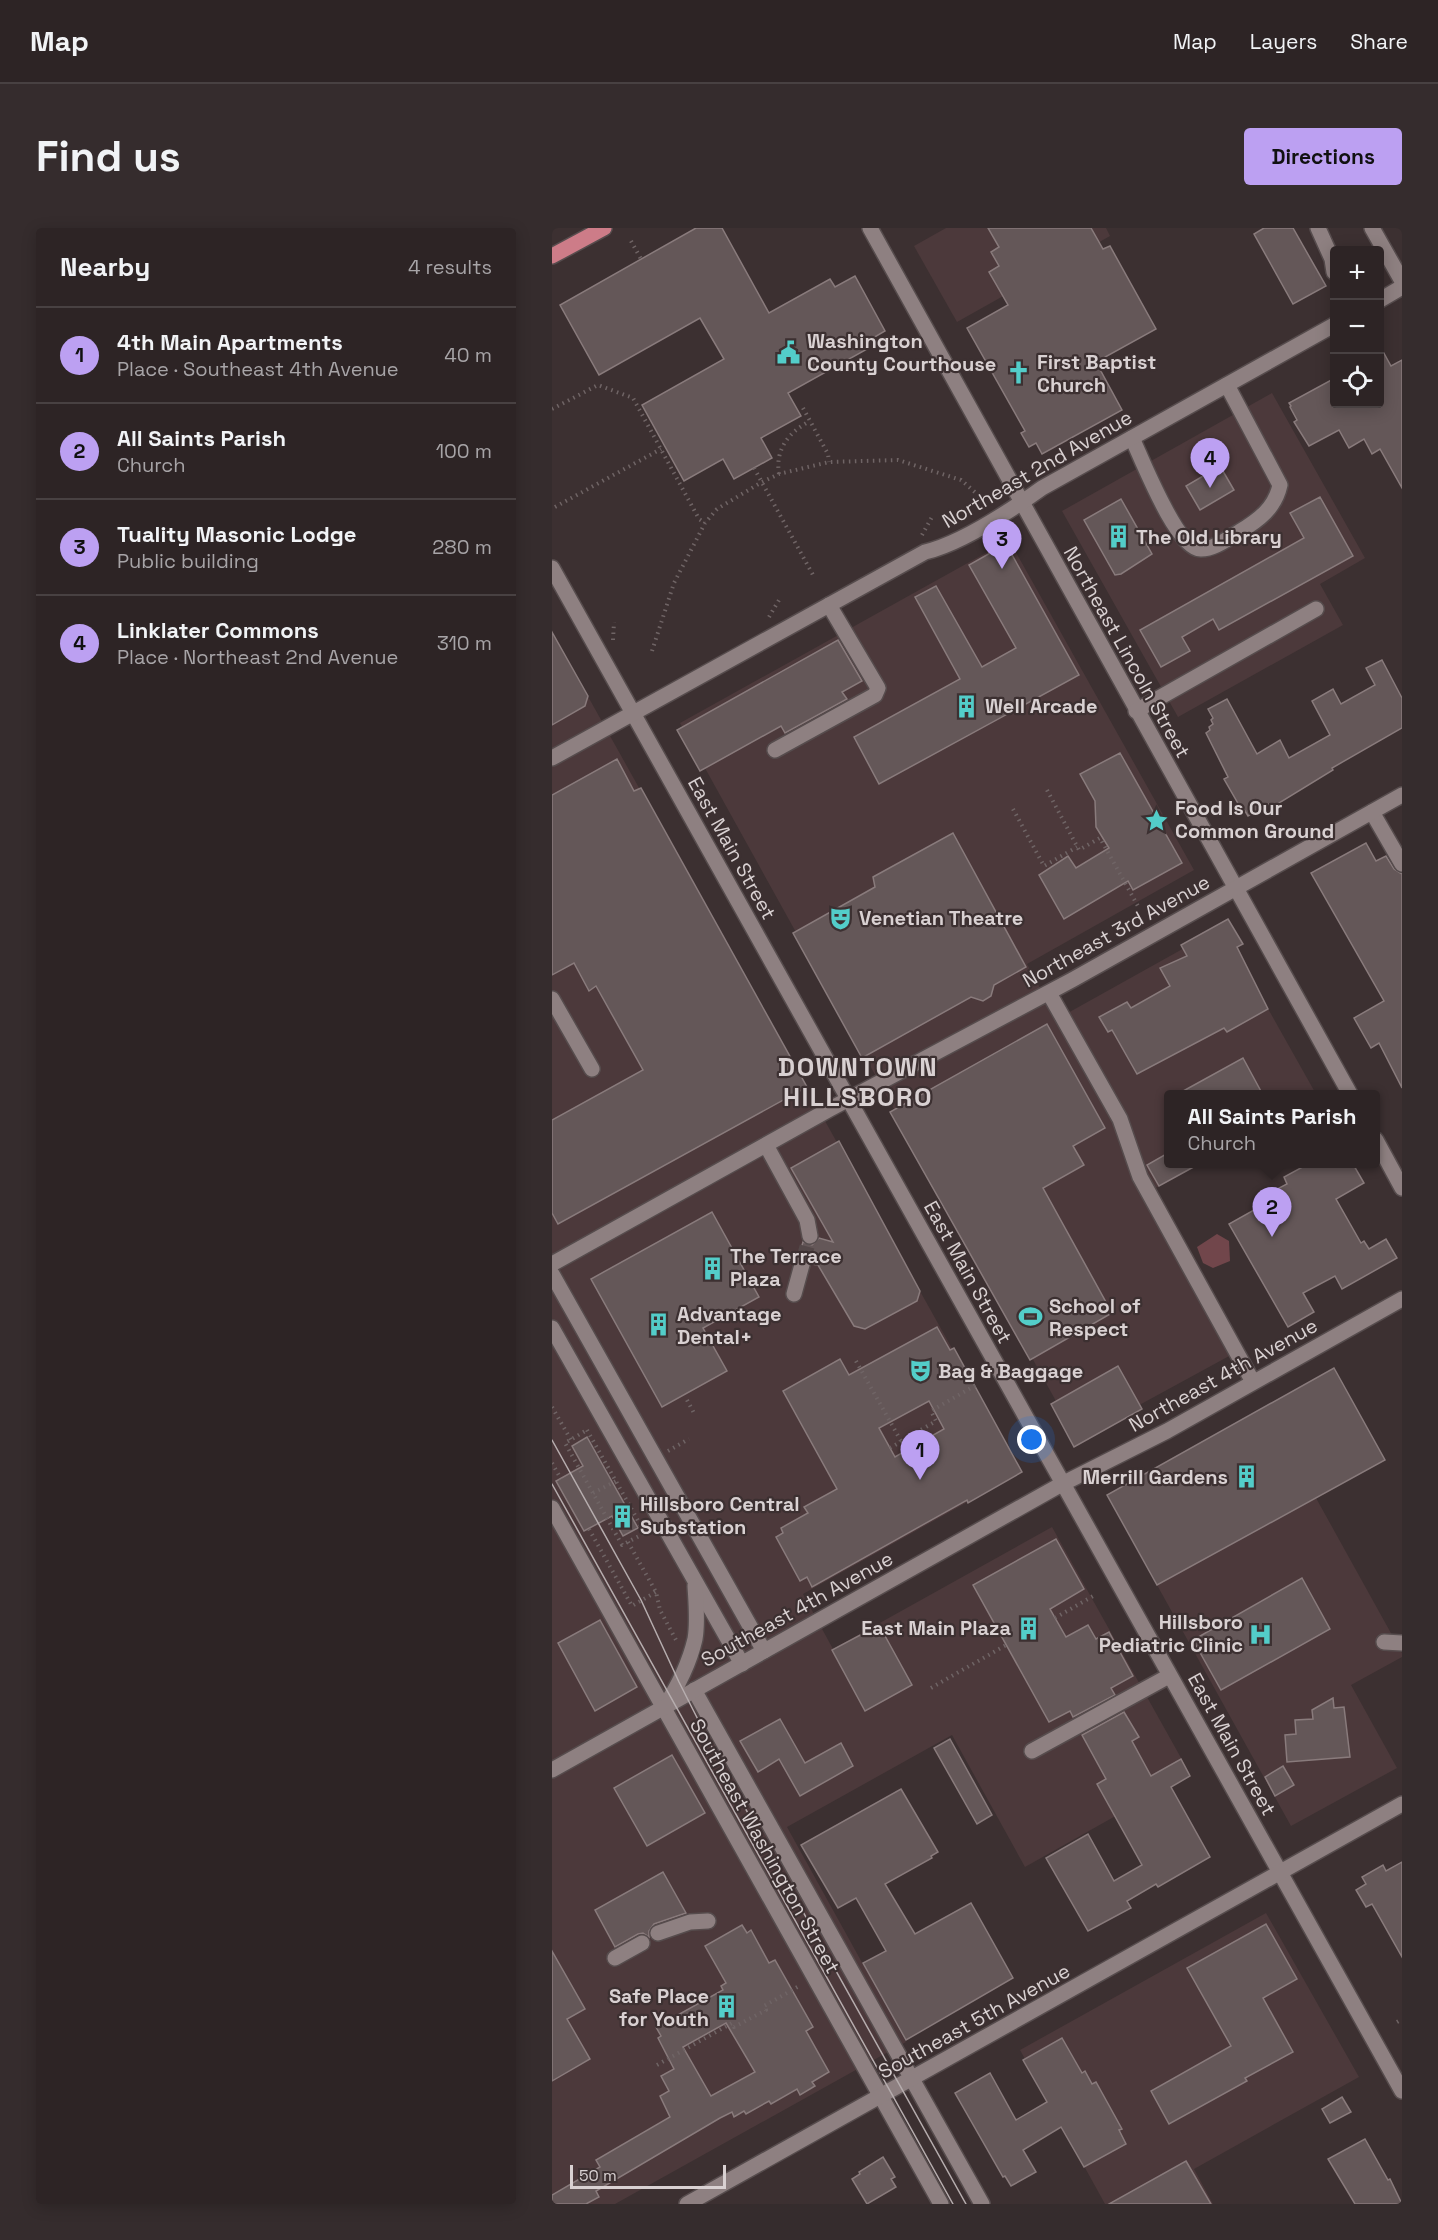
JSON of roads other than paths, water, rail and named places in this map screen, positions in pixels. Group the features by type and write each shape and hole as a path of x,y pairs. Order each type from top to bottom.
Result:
{"main road":[{"path":"552,256 604,228"}],"street":[{"name":"Northeast Lincoln Street","path":"870,228 1347,1090"},
{"path":"1318,228 1330,255"},
{"path":"1372,228 1402,281"},
{"path":"1384,298 1402,287"},
{"name":"Northeast 2nd Avenue","path":"552,758 925,552 945,547 1042,488 1330,328"},
{"path":"1132,438 1164,509 1189,545 1199,550 1212,547 1267,513 1278,496 1280,485 1227,385"},
{"name":"East Main Street","path":"552,568 1402,2091"},
{"path":"775,750 875,695 878,688 829,605"},
{"path":"1136,711 1316,609"},
{"name":"Northeast 3rd Avenue","path":"552,1264 848,1099 1049,993 1402,795"},
{"path":"1372,812 1402,864"},
{"path":"1049,993 1120,1119 1140,1177 1253,1382"},
{"path":"553,1002 592,1069"},
{"path":"1380,1144 1395,1160 1402,1188"},
{"path":"766,1145 807,1220 810,1236"},
{"path":"794,1294 803,1261"},
{"path":"552,1274 764,1651"},
{"name":"Northeast 4th Avenue","path":"1062,1484 1167,1431 1402,1299"},
{"path":"552,1328 742,1664"},
{"path":"552,1351 572,1364"},
{"name":"Southeast 4th Avenue","path":"552,1770 1062,1484"},
{"name":"Southeast Washington Street","path":"552,1508 941,2204"},
{"path":"663,1707 679,1682 695,1640 695,1583"},
{"path":"1384,1642 1402,1643"},
{"path":"1032,1751 1169,1676"},
{"name":"Southeast Washington Street","path":"694,1690 982,2204"},
{"name":"Southeast 5th Avenue","path":"687,2204 707,2200 881,2097 1402,1804"},
{"path":"658,1934 690,1922 708,1921"},
{"path":"615,1958 642,1943"}],"tunnel":[{"path":"803,1261 810,1236"}],"tram line":[{"path":"552,1440 641,1600 720,1763 966,2204"},
{"path":"552,1484 953,2204"}],"place":[{"name":"Washington County Courthouse","path":"789,353"},
{"name":"First Baptist Church","path":"1019,373"},
{"name":"Linklater Commons","path":"1210,488"},
{"name":"The Old Library","path":"1118,537"},
{"name":"Tuality Masonic Lodge","path":"1002,569"},
{"name":"Well Arcade","path":"967,706"},
{"name":"Food Is Our Common Ground","path":"1157,820"},
{"name":"Venetian Theatre","path":"841,918"},
{"name":"All Saints Parish","path":"1272,1237"},
{"name":"The Terrace Plaza","path":"712,1268"},
{"name":"School of Respect","path":"1031,1317"},
{"name":"Advantage Dental+","path":"659,1325"},
{"name":"Bag & Baggage","path":"920,1371"},
{"name":"Merrill Gardens","path":"1246,1477"},
{"name":"4th Main Apartments","path":"920,1480"},
{"name":"Hillsboro Central Substation","path":"622,1516"},
{"name":"East Main Plaza","path":"1029,1628"},
{"name":"Hillsboro Pediatric Clinic","path":"1261,1634"},
{"name":"Safe Place for Youth","path":"727,2007"}],"district":[{"name":"DOWNTOWN HILLSBORO","path":"858,1082"}]}
